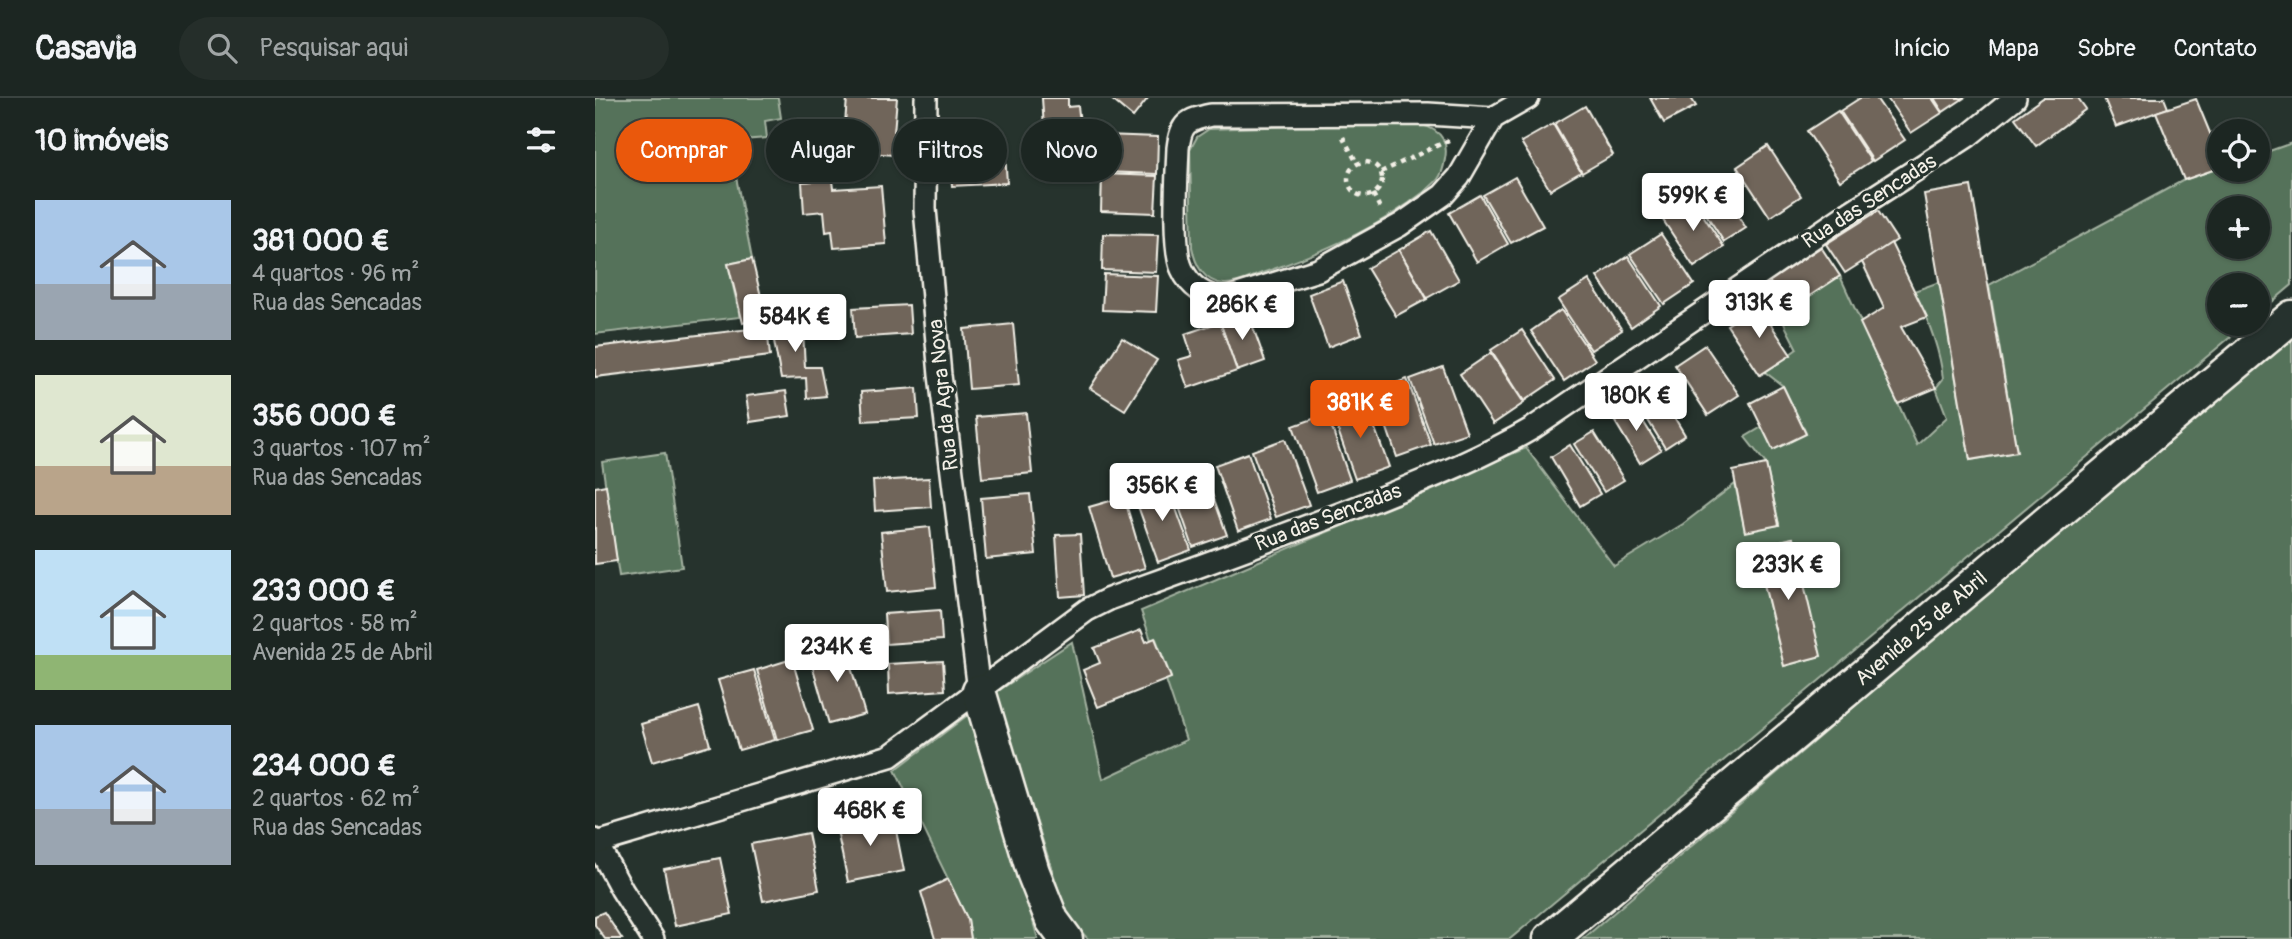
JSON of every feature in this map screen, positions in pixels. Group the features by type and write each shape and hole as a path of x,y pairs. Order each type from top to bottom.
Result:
{"main road":[{"name":"Avenida 25 de Abril","path":"1550,939 2292,317"},
{"path":"979,691 1033,872 1052,920 1066,939"}],"street":[{"name":"Rua da Agra Nova","path":"926,98 925,209 940,375 979,691"},
{"path":"1493,118 1415,114 1195,118 1180,132 1178,148 1177,241 1180,267 1186,278 1202,293 1224,299 1327,265 1400,225 1443,195 1471,159 1493,118 1528,98"},
{"name":"Rua das Sencadas","path":"596,842 890,756 1087,610 1109,599 1453,469 1511,441 1968,136 2015,98"},
{"path":"596,842 653,939"}],"path":[{"path":"1381,172 1493,118"},
{"path":"1357,163 1373,164 1381,172 1382,183 1373,194 1359,195 1350,188 1347,177 1357,163"}],"green space":[{"path":"595,98 778,98 781,118 766,119 766,138 752,139 752,119 616,119 616,182 737,182 752,259 728,264 740,317 595,334"},
{"path":"1401,122 1434,130 1444,141 1446,149 1442,172 1424,192 1357,234 1245,280 1217,283 1202,272 1192,247 1190,150 1197,137 1209,129"},
{"path":"2292,143 2292,285 2270,304 2270,273 2207,273 2207,336 2232,336 1510,939 1088,939 1067,916 995,693 1072,642 1103,779 1186,740 1166,680 1171,677 1156,639 1151,640 1141,611 1526,448 1614,566 1683,524 1735,484 1745,531 1779,525 1766,464 1745,437 1762,427 1773,450 1806,433 1783,386 1765,372 1797,349 1767,290 1772,286 1788,310 1840,276 1917,445 1947,417 1936,388 1943,379 1939,356 1929,323 1914,291 1939,282 1970,460 2017,452 1989,285 2184,180 2207,172 2207,182 2270,182 2270,151","holes":["1792,538 1820,656 1784,666 1755,547"]},
{"path":"2292,332 2292,939 1583,939"},
{"path":"665,453 682,567 619,576 602,462"},
{"path":"973,711 1038,939 971,939 968,920 895,770"}],"building":[{"path":"847,98 897,98 895,119 893,119 892,155 879,154 879,119 845,119"},
{"path":"1042,98 1068,98 1068,107 1078,106 1080,119 1043,119"},
{"path":"1110,98 1148,98 1133,117"},
{"path":"1650,98 1691,98 1696,106 1664,123"},
{"path":"1860,98 1876,98 1905,140 1873,161 1840,111"},
{"path":"1887,98 1932,98 1942,113 1911,133"},
{"path":"1934,98 1964,98 1943,112"},
{"path":"2043,98 2078,98 2086,109 2036,146 2015,118"},
{"path":"2104,98 2164,98 2168,108 2116,127"},
{"path":"2196,99 2207,126 2207,172 2184,180 2156,112"},
{"path":"1585,106 1613,155 1582,173 1554,124"},
{"path":"1838,111 1871,161 1840,181 1807,131"},
{"path":"1553,124 1581,172 1550,190 1521,142"},
{"path":"1122,136 1158,137 1157,174 1122,173"},
{"path":"1768,146 1801,196 1770,217 1737,167"},
{"path":"1122,175 1157,176 1155,213 1101,211 1102,182 1122,182"},
{"path":"1515,177 1543,226 1511,243 1483,195"},
{"path":"802,182 832,182 833,189 881,186 886,244 834,248 832,231 826,232 824,211 804,213"},
{"path":"952,182 1007,183 952,186"},
{"path":"1971,186 2017,452 1970,460 1924,194"},
{"path":"1480,195 1508,244 1477,262 1449,213"},
{"path":"1725,196 1746,228 1724,242 1704,211"},
{"path":"1693,200 1724,247 1694,267 1663,220"},
{"path":"1878,211 1897,240 1845,273 1826,244"},
{"path":"1431,231 1459,280 1427,298 1399,250"},
{"path":"1103,234 1158,235 1156,272 1102,270"},
{"path":"1661,234 1694,284 1664,304 1630,254"},
{"path":"1891,243 1927,317 1901,327 1936,388 1898,404 1860,323 1884,308 1862,262"},
{"path":"1821,247 1840,276 1788,310 1769,281"},
{"path":"1399,250 1427,299 1396,316 1367,268"},
{"path":"1628,256 1661,306 1631,327 1597,277"},
{"path":"752,259 766,317 743,323 728,264"},
{"path":"1104,274 1158,276 1156,312 1102,310"},
{"path":"1589,280 1622,330 1591,350 1558,300"},
{"path":"1343,281 1362,334 1328,347 1309,294"},
{"path":"909,305 911,334 855,338 853,308"},
{"path":"1758,305 1791,355 1760,375 1727,325"},
{"path":"1561,310 1595,360 1564,381 1531,331"},
{"path":"1248,313 1265,361 1237,371 1220,322"},
{"path":"802,314 805,367 820,367 826,396 807,398 806,378 781,379 770,319"},
{"path":"1220,322 1237,371 1188,388 1178,360 1192,356 1185,334"},
{"path":"1013,324 1019,385 969,389 964,329"},
{"path":"767,327 770,356 595,377 595,347"},
{"path":"1522,330 1555,380 1524,401 1491,350"},
{"path":"1122,338 1157,360 1125,410 1090,388"},
{"path":"1705,345 1739,395 1708,415 1675,365"},
{"path":"1491,353 1524,403 1493,424 1460,374"},
{"path":"1443,367 1467,433 1434,444 1410,379"},
{"path":"1407,379 1431,445 1397,457 1374,391"},
{"path":"1783,386 1806,434 1773,450 1750,403"},
{"path":"1656,387 1685,435 1665,448 1635,399"},
{"path":"917,388 919,418 863,421 861,392"},
{"path":"786,391 790,416 750,422 746,396"},
{"path":"1365,401 1389,467 1355,479 1332,413"},
{"path":"1631,402 1661,450 1640,463 1611,415"},
{"path":"1026,413 1032,473 982,478 976,417"},
{"path":"1327,414 1350,480 1317,492 1293,426"},
{"path":"1594,432 1624,480 1604,492 1574,444"},
{"path":"1285,439 1309,505 1276,517 1252,451"},
{"path":"1570,445 1600,494 1580,506 1551,457"},
{"path":"1248,453 1271,519 1238,531 1215,465"},
{"path":"1766,464 1779,525 1745,532 1733,471"},
{"path":"1203,469 1227,535 1193,547 1170,481"},
{"path":"929,478 931,507 875,511 873,481"},
{"path":"1167,484 1191,550 1158,562 1134,495"},
{"path":"606,485 617,561 595,564 595,487"},
{"path":"1030,494 1036,554 986,559 981,498"},
{"path":"1124,497 1145,568 1110,578 1089,507"},
{"path":"930,527 936,587 887,592 881,532"},
{"path":"1080,534 1084,595 1060,597 1056,535"},
{"path":"1793,538 1821,656 1784,666 1755,547"},
{"path":"940,610 942,640 886,644 884,614"},
{"path":"1141,630 1146,642 1155,638 1171,678 1098,707 1083,670 1100,663 1094,648"},
{"path":"844,644 865,714 829,724 809,654"},
{"path":"792,659 813,730 777,740 757,670"},
{"path":"943,661 945,690 889,694 888,664"},
{"path":"754,670 775,740 739,750 718,680"},
{"path":"699,707 710,745 652,762 641,724"},
{"path":"893,815 904,871 848,882 836,826"},
{"path":"808,833 819,890 763,901 751,844"},
{"path":"720,858 732,914 675,926 664,869"},
{"path":"948,879 968,920 971,939 935,939 921,892"},
{"path":"604,912 622,939 605,939 595,925 595,916"}]}
